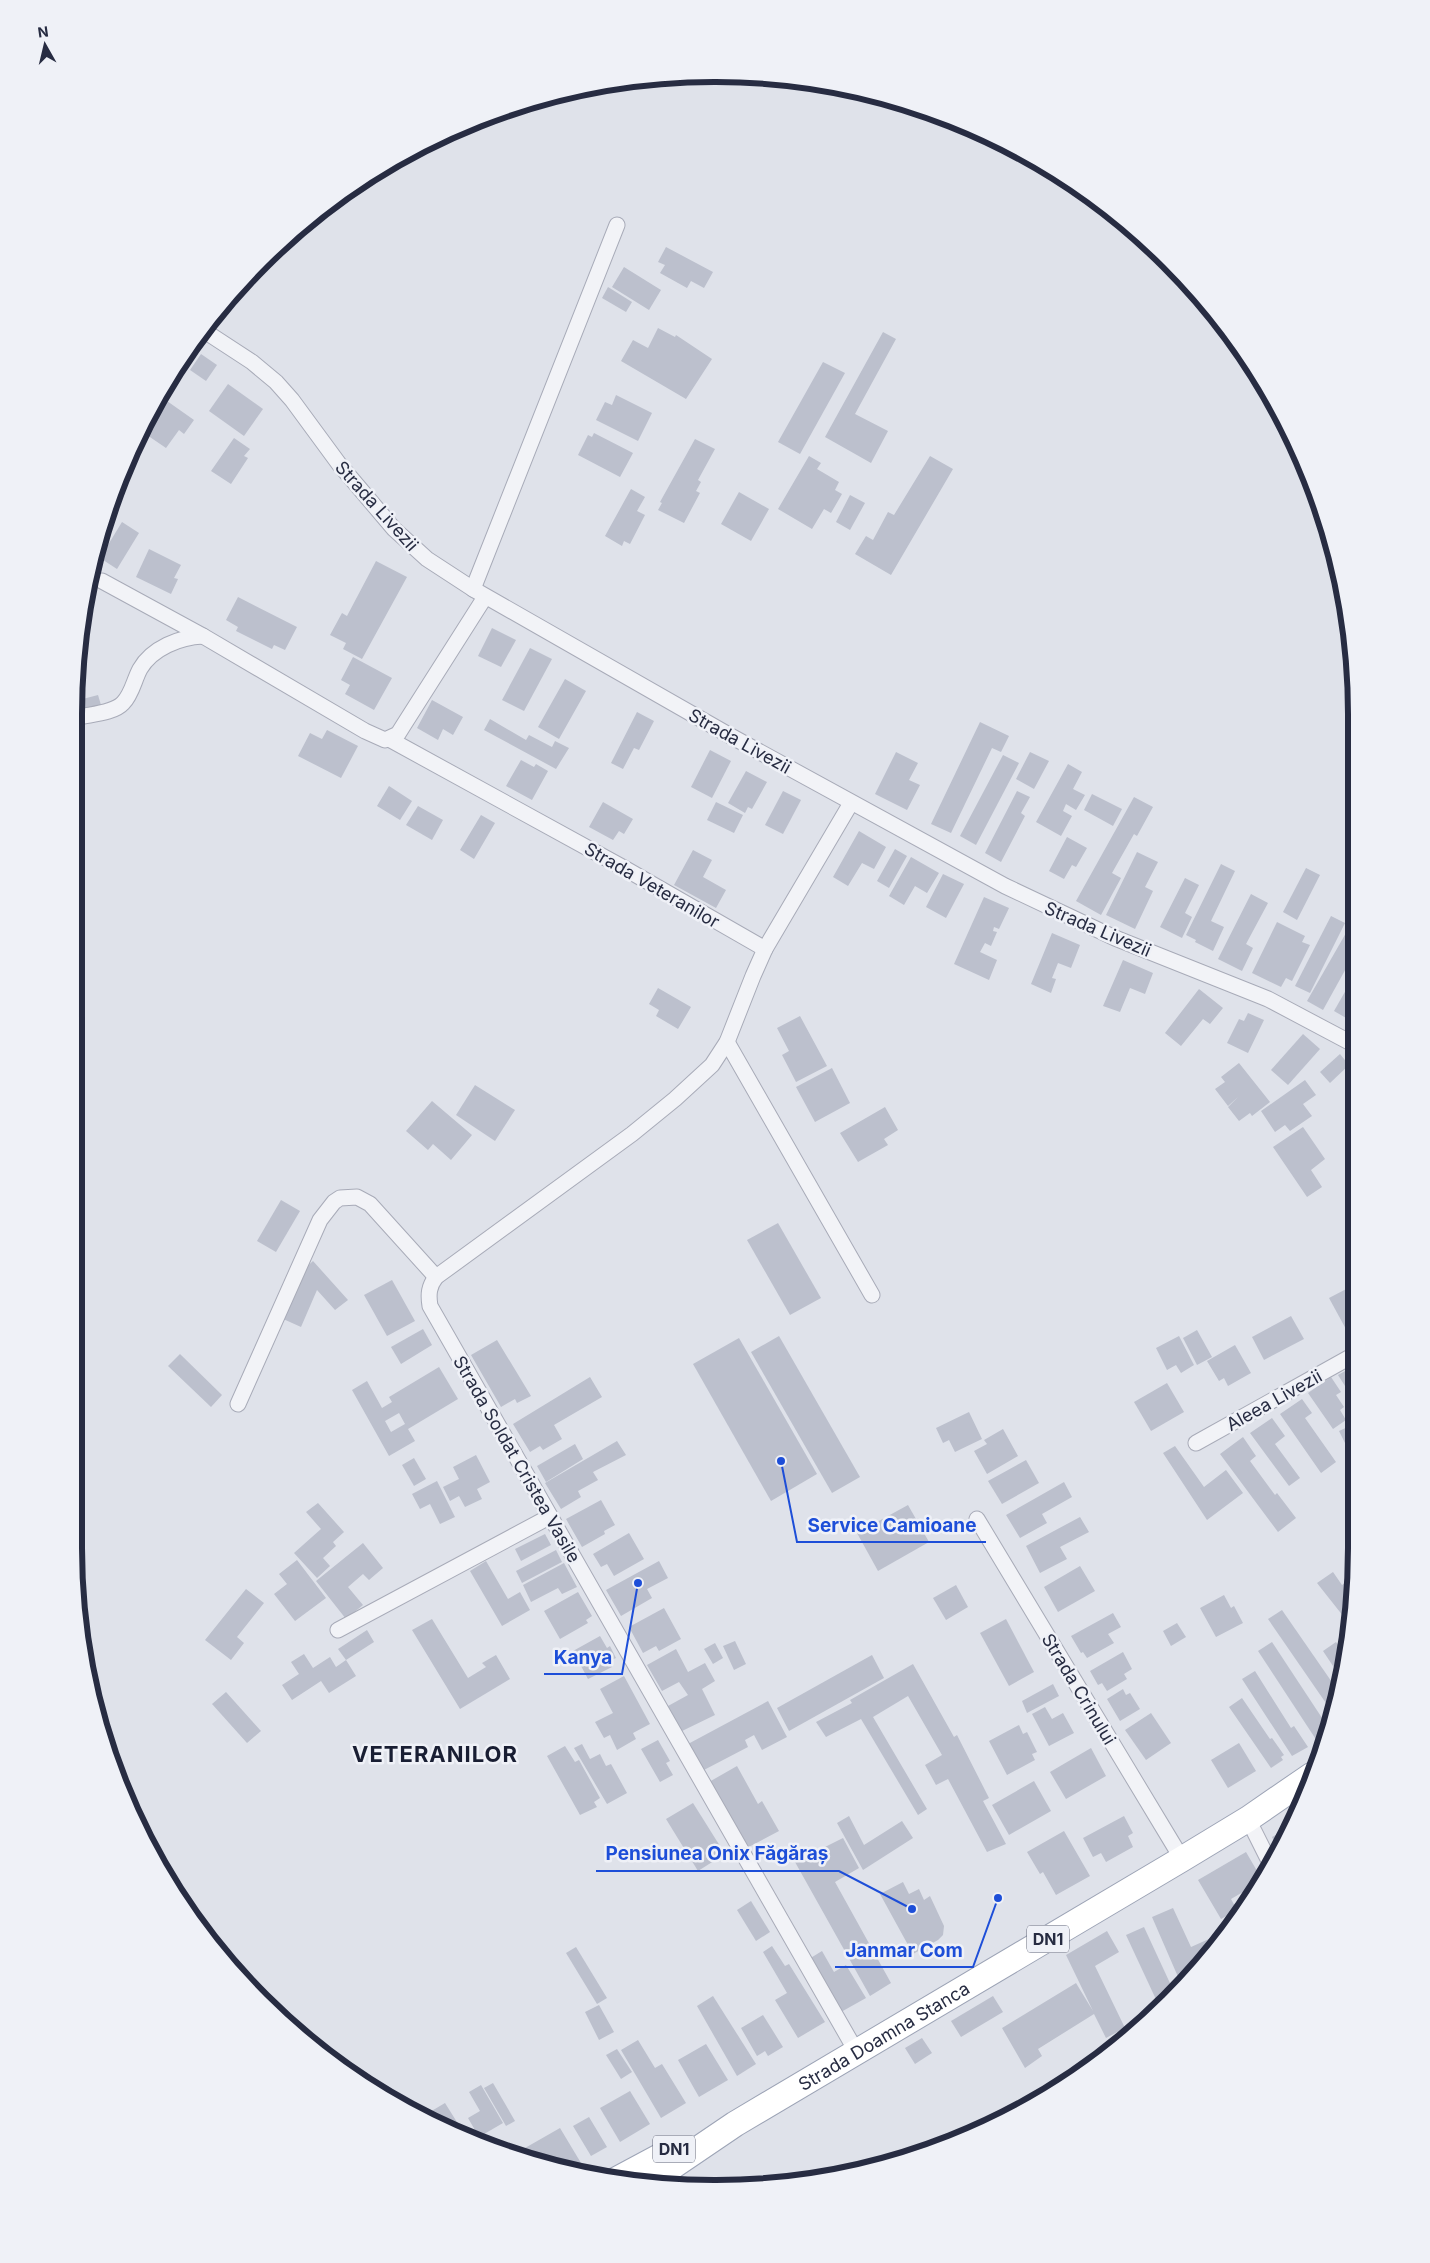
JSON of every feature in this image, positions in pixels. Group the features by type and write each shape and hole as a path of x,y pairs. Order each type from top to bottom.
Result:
{"main road":[{"name":"Strada Doamna Stanca","path":"657,2177 735,2124 1182,1859 1248,1819 1302,1782"},
{"name":"Strada Doamna Stanca","path":"627,2174 679,2147 735,2124"}],"street":[{"path":"389,739 398,734 403,726 479,593 616,225"},
{"name":"Strada Livezii","path":"210,334 252,362 281,387 339,464 394,529 426,559 479,593 939,852 1044,906 1115,938 1268,999 1348,1041"},
{"name":"Strada Veteranilor","path":"102,581 203,636 365,731 379,738 389,739 624,868 765,950"},
{"path":"83,716 116,708 125,699 142,667 155,653 191,636 203,636"},
{"path":"238,1404 312,1236 328,1209 340,1198 357,1197 370,1204 436,1277 653,1117 702,1076 727,1042 752,976 765,950 851,803"},
{"path":"727,1042 872,1295"},
{"name":"Strada Soldat Cristea Vasile","path":"436,1277 429,1290 430,1306 856,2051"},
{"name":"Aleea Livezii","path":"1196,1443 1348,1358"},
{"path":"338,1630 549,1517"},
{"name":"Strada Crinului","path":"978,1519 1182,1859"},
{"path":"1248,1819 1267,1857"}],"building":[{"path":"666,247 713,272 704,288 691,281 687,288 660,273 665,265 658,262"},
{"path":"624,267 661,290 649,310 612,287"},
{"path":"608,287 632,302 626,312 602,298"},
{"path":"658,328 675,337 676,335 712,359 686,399 621,361 633,340 648,348"},
{"path":"883,332 896,339 855,414 888,431 871,463 825,437"},
{"path":"201,354 217,365 206,381 190,370"},
{"path":"823,362 845,373 800,454 778,442"},
{"path":"228,384 263,409 244,436 209,411"},
{"path":"616,395 652,413 638,441 596,420 605,402 612,405"},
{"path":"167,401 194,420 184,434 179,430 166,448 148,436"},
{"path":"594,433 633,453 620,477 578,455 588,435 592,437"},
{"path":"234,438 250,449 244,456 248,458 231,484 211,471"},
{"path":"695,439 715,449 698,480 701,482 696,491 700,493 684,523 658,510 662,503 660,502"},
{"path":"809,456 821,463 817,469 839,482 835,490 842,494 831,513 824,509 812,529 778,509"},
{"path":"930,456 953,469 891,575 855,554 866,536 873,540 888,512 894,515"},
{"path":"631,489 645,497 637,511 645,515 630,544 624,541 622,546 605,536"},
{"path":"739,492 769,509 751,541 721,524"},
{"path":"850,495 865,503 850,530 836,522"},
{"path":"122,522 139,533 117,569 102,559 104,552"},
{"path":"149,549 181,565 174,578 178,579 171,594 136,577"},
{"path":"376,561 407,577 362,659 343,649 346,643 330,635 342,613 347,616"},
{"path":"238,597 297,627 285,650 274,645 272,649 236,631 238,627 226,620"},
{"path":"492,628 516,640 501,667 478,656"},
{"path":"530,648 552,659 524,711 502,700"},
{"path":"353,657 392,678 374,710 345,694 350,685 341,680"},
{"path":"565,679 586,691 559,739 538,727"},
{"path":"98,695 101,705 83,710 83,699"},
{"path":"432,700 463,717 453,735 443,729 438,740 417,728"},
{"path":"637,712 654,721 639,750 634,748 623,769 611,763"},
{"path":"490,719 526,740 529,735 552,747 555,741 569,748 556,769 484,730"},
{"path":"980,722 1009,736 1001,752 992,748 951,833 931,824"},
{"path":"327,730 358,746 341,778 298,756 310,733 322,739"},
{"path":"710,750 731,761 712,798 691,787"},
{"path":"896,752 918,763 909,780 920,785 907,810 875,794"},
{"path":"1030,752 1049,761 1034,789 1016,779"},
{"path":"1003,755 1019,763 976,845 960,836"},
{"path":"521,760 534,767 536,764 548,771 532,800 506,786"},
{"path":"1068,764 1082,772 1073,789 1085,795 1076,810 1066,804 1063,811 1072,816 1061,836 1036,822"},
{"path":"746,771 767,782 752,809 748,807 745,813 728,803"},
{"path":"389,786 412,801 400,820 377,806"},
{"path":"783,791 801,800 783,834 765,825"},
{"path":"1017,791 1030,797 1021,813 1025,816 1001,862 985,853"},
{"path":"1092,794 1122,809 1113,826 1084,810"},
{"path":"1134,797 1153,807 1137,836 1134,834 1112,873 1121,878 1101,915 1076,901"},
{"path":"603,802 633,819 624,834 619,831 613,840 589,827"},
{"path":"716,802 743,815 734,833 707,820"},
{"path":"418,806 443,820 432,840 406,825"},
{"path":"481,815 495,823 474,859 460,850"},
{"path":"859,831 886,847 874,869 862,863 848,886 833,877"},
{"path":"1067,837 1087,848 1076,867 1072,865 1064,879 1049,871"},
{"path":"895,849 907,856 889,888 877,881"},
{"path":"693,850 712,860 703,877 726,890 716,908 674,885"},
{"path":"1137,852 1158,862 1145,887 1153,891 1135,929 1106,915"},
{"path":"911,857 939,873 927,893 915,886 904,905 889,896"},
{"path":"1221,864 1235,871 1211,921 1224,927 1213,951 1186,935"},
{"path":"1306,868 1320,875 1297,920 1283,912"},
{"path":"943,874 964,884 946,918 926,907"},
{"path":"1185,878 1199,885 1185,913 1192,917 1182,938 1160,927"},
{"path":"1251,894 1268,903 1246,944 1253,948 1242,971 1218,959"},
{"path":"984,897 1009,908 999,929 994,927 993,931 997,932 991,946 985,943 980,952 997,960 989,980 954,964"},
{"path":"1331,916 1345,923 1310,993 1295,986"},
{"path":"1277,922 1305,936 1302,942 1310,945 1292,981 1286,978 1281,987 1252,973"},
{"path":"1348,929 1348,965 1323,1010 1307,1001"},
{"path":"1052,933 1080,945 1071,968 1058,963 1052,978 1056,979 1051,993 1031,984"},
{"path":"1123,960 1153,973 1145,994 1130,988 1120,1012 1103,1006"},
{"path":"1348,986 1348,1019 1334,1011"},
{"path":"658,988 691,1007 678,1029 656,1016 659,1010 649,1004"},
{"path":"1199,989 1223,1008 1210,1024 1203,1019 1181,1046 1165,1033"},
{"path":"1248,1013 1264,1020 1248,1053 1227,1043 1239,1019 1244,1021"},
{"path":"800,1016 827,1066 796,1082 782,1055 789,1051 777,1028"},
{"path":"1303,1034 1320,1049 1288,1085 1271,1070"},
{"path":"1340,1054 1348,1064 1330,1083 1320,1072"},
{"path":"1239,1063 1270,1102 1252,1116 1250,1113 1239,1121 1228,1107 1238,1097 1228,1106 1215,1089 1225,1082 1221,1077"},
{"path":"832,1068 850,1103 815,1122 796,1087"},
{"path":"1305,1080 1316,1095 1303,1104 1312,1116 1290,1131 1285,1125 1275,1132 1261,1111"},
{"path":"475,1085 515,1110 495,1141 456,1115"},
{"path":"432,1101 472,1135 451,1160 433,1144 428,1150 406,1131"},
{"path":"885,1107 898,1130 884,1139 888,1145 858,1162 840,1133"},
{"path":"1303,1127 1325,1159 1311,1170 1322,1187 1307,1197 1273,1147"},
{"path":"281,1200 300,1211 276,1252 257,1241"},
{"path":"778,1223 821,1298 790,1315 747,1240"},
{"path":"313,1261 348,1300 335,1310 317,1290 301,1327 281,1318 301,1272"},
{"path":"392,1280 415,1321 387,1336 364,1295"},
{"path":"1348,1288 1348,1331 1347,1331 1329,1298"},
{"path":"1291,1316 1304,1339 1264,1360 1252,1337"},
{"path":"423,1329 432,1345 401,1364 391,1347"},
{"path":"1197,1330 1212,1357 1197,1365 1183,1338"},
{"path":"779,1336 860,1477 832,1493 751,1352"},
{"path":"1179,1336 1194,1365 1181,1373 1176,1365 1167,1370 1156,1348"},
{"path":"739,1338 817,1474 771,1501 693,1364"},
{"path":"497,1340 531,1396 517,1403 515,1399 501,1407 471,1355"},
{"path":"1235,1345 1251,1373 1228,1386 1224,1378 1219,1381 1207,1361"},
{"path":"180,1354 222,1395 211,1407 168,1366"},
{"path":"439,1367 458,1399 408,1429 415,1441 389,1456 352,1390 367,1381 382,1408 392,1402 389,1397","holes":["399,1413 405,1424 391,1432 385,1421"]},
{"path":"1348,1369 1348,1391 1338,1375"},
{"path":"590,1377 602,1397 554,1425 562,1439 543,1450 540,1446 530,1452 513,1424"},
{"path":"1331,1377 1341,1392 1336,1395 1344,1407 1340,1410 1346,1420 1333,1429 1308,1393"},
{"path":"1167,1383 1184,1412 1151,1431 1134,1402"},
{"path":"1302,1399 1312,1413 1305,1418 1336,1462 1321,1473 1280,1414"},
{"path":"969,1412 982,1439 955,1452 949,1440 943,1443 936,1428"},
{"path":"1272,1418 1285,1436 1275,1444 1300,1478 1289,1486 1250,1433"},
{"path":"1348,1427 1348,1447 1347,1447 1339,1431"},
{"path":"1003,1429 1018,1456 987,1474 974,1451 987,1444 984,1440"},
{"path":"1243,1437 1256,1456 1250,1461 1275,1495 1277,1493 1296,1518 1278,1532 1220,1454"},
{"path":"617,1441 626,1455 593,1472 598,1480 578,1491 581,1497 561,1509 545,1483"},
{"path":"575,1444 583,1459 546,1482 537,1466"},
{"path":"1175,1446 1204,1487 1226,1470 1243,1493 1207,1520 1163,1453"},
{"path":"476,1455 490,1482 477,1489 482,1499 465,1507 459,1496 450,1501 443,1487 459,1479 453,1467"},
{"path":"414,1458 426,1479 414,1486 402,1465"},
{"path":"1026,1460 1039,1483 1002,1504 988,1481"},
{"path":"437,1481 455,1517 440,1524 430,1504 420,1509 412,1494"},
{"path":"1064,1482 1072,1497 1042,1514 1047,1523 1020,1538 1006,1515"},
{"path":"601,1500 615,1525 604,1531 605,1534 582,1547 566,1519"},
{"path":"318,1503 344,1532 333,1542 336,1546 323,1558 330,1566 317,1578 294,1553 321,1529 306,1512"},
{"path":"908,1505 929,1542 878,1571 857,1533"},
{"path":"1080,1517 1089,1532 1060,1547 1067,1559 1040,1573 1026,1546"},
{"path":"629,1533 644,1559 614,1576 607,1564 601,1567 593,1554"},
{"path":"545,1534 551,1545 521,1561 515,1549"},
{"path":"363,1543 383,1568 369,1580 363,1574 348,1587 363,1605 346,1619 316,1581"},
{"path":"556,1550 562,1562 522,1583 516,1571"},
{"path":"297,1560 326,1598 295,1621 274,1594 287,1584 279,1574"},
{"path":"486,1561 508,1599 520,1592 530,1610 502,1626 470,1571"},
{"path":"659,1561 668,1578 647,1589 652,1598 621,1616 606,1590"},
{"path":"564,1563 577,1587 562,1594 558,1588 531,1602 523,1585"},
{"path":"1080,1566 1095,1591 1058,1612 1044,1587"},
{"path":"1333,1572 1342,1585 1346,1582 1343,1616 1317,1583"},
{"path":"956,1585 968,1607 946,1620 933,1598"},
{"path":"246,1589 264,1603 237,1637 244,1643 231,1660 205,1640"},
{"path":"578,1592 592,1616 586,1620 588,1623 560,1639 544,1611"},
{"path":"1224,1595 1231,1608 1234,1606 1243,1623 1216,1637 1200,1608"},
{"path":"664,1608 681,1639 659,1651 656,1646 643,1653 629,1627"},
{"path":"1282,1610 1332,1683 1327,1705 1268,1619"},
{"path":"1113,1613 1121,1627 1108,1634 1114,1643 1087,1658 1083,1652 1081,1653 1071,1636"},
{"path":"432,1619 468,1678 486,1667 482,1663 496,1655 510,1679 460,1709 412,1630"},
{"path":"1006,1619 1034,1672 1009,1686 980,1633"},
{"path":"1177,1623 1186,1637 1171,1646 1163,1631"},
{"path":"367,1630 374,1642 346,1660 338,1649"},
{"path":"600,1636 607,1648 610,1646 616,1658 609,1661 612,1667 588,1679 573,1651"},
{"path":"735,1641 746,1664 734,1670 723,1646"},
{"path":"1272,1642 1323,1720 1317,1741 1258,1651"},
{"path":"1336,1642 1339,1646 1335,1669 1323,1651"},
{"path":"715,1643 723,1658 713,1664 704,1649"},
{"path":"676,1649 688,1672 705,1663 715,1681 702,1689 715,1715 680,1732 668,1706 688,1695 679,1682 662,1691 647,1665"},
{"path":"1123,1652 1132,1669 1124,1674 1127,1679 1107,1691 1102,1683 1098,1685 1090,1671"},
{"path":"304,1654 313,1668 330,1657 336,1667 346,1660 356,1676 329,1693 321,1681 292,1700 282,1685 299,1674 291,1662"},
{"path":"872,1655 884,1678 789,1731 777,1708"},
{"path":"913,1664 954,1737 957,1735 989,1798 983,1801 1006,1844 987,1852 948,1779 936,1785 925,1765 942,1755 908,1696 873,1717 927,1809 918,1815 861,1719 826,1737 816,1722 852,1703 850,1700"},
{"path":"1255,1671 1291,1728 1294,1726 1308,1747 1292,1756 1242,1679"},
{"path":"624,1676 650,1724 633,1733 636,1739 617,1750 610,1735 604,1738 595,1722 613,1713 600,1689"},
{"path":"1053,1684 1059,1696 1027,1713 1022,1701"},
{"path":"1123,1689 1126,1695 1130,1693 1140,1709 1120,1721 1107,1699"},
{"path":"226,1692 261,1731 247,1743 212,1704"},
{"path":"1242,1698 1270,1739 1272,1738 1284,1755 1281,1757 1283,1760 1271,1768 1229,1707"},
{"path":"768,1701 787,1737 762,1750 754,1735 745,1740 748,1747 702,1771 688,1744"},
{"path":"1045,1707 1052,1719 1063,1713 1074,1733 1049,1746 1032,1714"},
{"path":"1151,1713 1171,1743 1146,1760 1125,1730"},
{"path":"1019,1725 1023,1734 1027,1732 1037,1752 1032,1754 1035,1760 1007,1775 989,1741"},
{"path":"658,1740 670,1761 666,1763 673,1775 660,1782 641,1749"},
{"path":"1239,1743 1256,1771 1228,1788 1211,1760"},
{"path":"582,1744 590,1759 600,1754 606,1766 611,1764 627,1793 607,1804 574,1748"},
{"path":"565,1746 575,1762 579,1760 600,1798 594,1802 597,1807 580,1815 547,1756"},
{"path":"1091,1748 1106,1776 1066,1799 1050,1772"},
{"path":"737,1766 758,1804 762,1801 779,1831 745,1849 709,1782"},
{"path":"1034,1781 1051,1811 1009,1835 992,1805"},
{"path":"693,1803 725,1854 698,1871 666,1819"},
{"path":"849,1816 864,1845 902,1821 913,1838 863,1870 837,1823"},
{"path":"1124,1816 1133,1833 1128,1836 1133,1847 1106,1862 1101,1853 1093,1857 1083,1838"},
{"path":"1064,1831 1090,1876 1056,1895 1043,1872 1040,1874 1027,1852"},
{"path":"1279,1833 1275,1842 1272,1837"},
{"path":"843,1838 859,1868 835,1882 891,1983 870,1996 795,1862"},
{"path":"1246,1852 1258,1872 1247,1890 1231,1899 1235,1907 1231,1914 1221,1919 1198,1880"},
{"path":"903,1882 909,1894 919,1889 924,1900 930,1896 944,1926 943,1935 938,1940 913,1954 880,1894"},
{"path":"751,1901 770,1932 756,1941 737,1910"},
{"path":"1173,1908 1191,1947 1214,1937 1178,1978 1152,1917"},
{"path":"1144,1927 1171,1986 1156,2000 1126,1935"},
{"path":"1107,1931 1119,1952 1095,1966 1125,2028 1106,2038 1094,2014 1038,2049 1042,2056 1025,2068 1002,2028 1076,1983 1093,2011 1066,1955"},
{"path":"772,1946 785,1966 789,1964 825,2022 798,2038 775,2000 787,1993 763,1952"},
{"path":"576,1947 607,1998 597,2004 566,1953"},
{"path":"822,1951 834,1972 846,1965 866,1998 841,2012 809,1959"},
{"path":"713,1996 756,2064 737,2076 697,2006"},
{"path":"993,1996 1003,2012 961,2037 951,2021"},
{"path":"599,2005 614,2032 599,2040 585,2012"},
{"path":"763,2015 783,2047 768,2056 765,2051 757,2056 741,2028"},
{"path":"922,2038 932,2053 915,2064 905,2048"},
{"path":"638,2040 655,2068 662,2064 686,2103 661,2118 621,2050"},
{"path":"706,2044 728,2080 699,2097 678,2060"},
{"path":"617,2049 632,2072 621,2079 606,2055"},
{"path":"493,2083 515,2121 506,2126 484,2088"},
{"path":"481,2085 503,2123 482,2135 477,2134 468,2118 480,2111 469,2092"},
{"path":"630,2091 650,2124 620,2142 600,2108"},
{"path":"445,2103 459,2126 435,2115 430,2112"},
{"path":"589,2117 607,2147 591,2156 573,2126"},
{"path":"560,2128 581,2163 578,2165 551,2159 527,2152 525,2148"}],"place":[{"name":"Service Camioane","path":"781,1461"},
{"name":"Kanya","path":"638,1583"},
{"name":"Janmar Com","path":"998,1898"},
{"name":"Pensiunea Onix Făgăraș","path":"912,1909"}],"district":[{"name":"VETERANILOR","path":"435,1754"}]}
